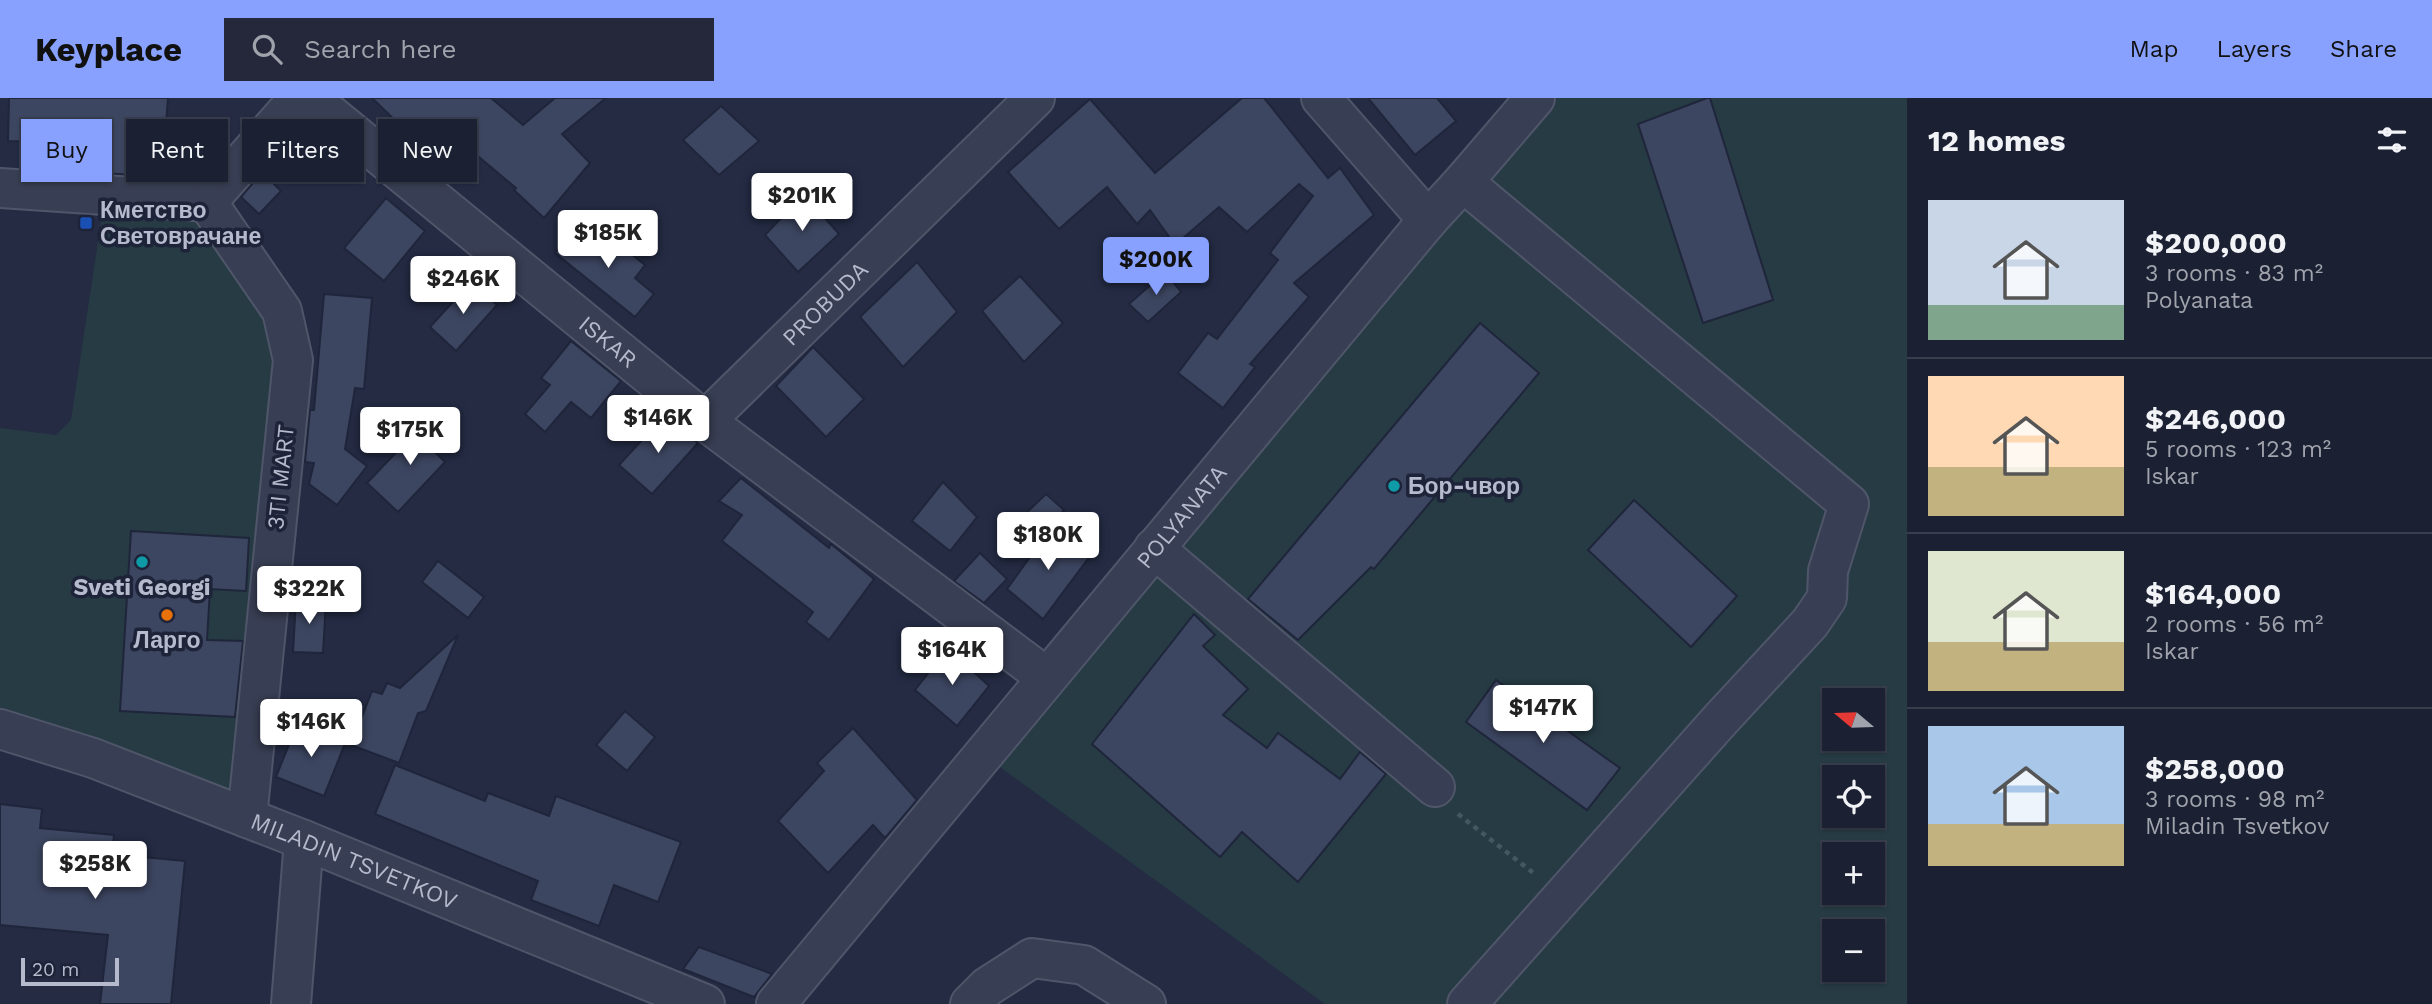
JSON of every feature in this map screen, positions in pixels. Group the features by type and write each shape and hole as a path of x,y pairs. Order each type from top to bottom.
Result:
{"street":[{"path":"0,188 207,202 299,98"},
{"name":"ISKAR","path":"310,98 705,421 1046,677"},
{"name":"PROBUDA","path":"705,421 1035,98"},
{"path":"1321,98 1428,220"},
{"name":"POLYANATA","path":"776,1004 1428,220 1464,183 1535,98"},
{"path":"1464,183 1849,504 1828,571 1827,598 1810,623 1712,711 1564,897 1468,1004"},
{"name":"3TI MART","path":"207,202 282,311 293,359 247,818"},
{"path":"1154,548 1435,787"},
{"name":"MILADIN TSVETKOV","path":"0,729 93,758 247,818 705,1004"},
{"path":"291,1004 304,841"},
{"path":"971,1004 987,987 1032,958 1084,965 1146,1004"}],"path":[{"path":"1435,787 1462,820 1564,897"}],"shaded area":[{"path":"1534,98 1907,98 1907,1004 1325,1004 982,754"},
{"name":"Sveti Georgi","path":"105,195 207,202 282,311 247,818 0,729 0,428 56,435 71,420"}],"building":[{"path":"9,98 168,98 166,119 126,119 126,175 112,174 112,119 21,119 21,141 8,141"},
{"path":"372,98 491,98 523,125 555,98 606,98 562,134 590,163 544,218 514,190 516,188 477,155 477,119 394,119"},
{"path":"1242,98 1264,98 1328,178 1340,168 1374,215 1294,283 1309,297 1250,364 1255,367 1223,408 1178,373 1208,333 1217,339 1278,260 1270,253 1313,196 1299,184 1247,232 1219,207 1175,245 1150,210 1137,224 1107,187 1059,229 1008,172 1090,99 1155,173"},
{"path":"1368,98 1437,98 1456,121 1415,155"},
{"path":"1710,98 1773,300 1703,323 1638,124"},
{"path":"721,106 759,141 719,175 683,140"},
{"path":"254,182 272,182 281,191 259,214 241,197"},
{"path":"804,194 839,234 798,272 765,235"},
{"path":"386,198 425,231 384,281 344,248"},
{"path":"574,229 588,243 610,237 645,265 635,278 654,294 635,317 555,253"},
{"path":"917,262 957,312 903,367 860,317"},
{"path":"1165,272 1181,292 1148,322 1129,304"},
{"path":"1020,276 1063,323 1024,362 982,311"},
{"path":"471,282 497,305 456,351 430,327"},
{"path":"324,294 372,298 364,389 355,388 345,449 367,466 337,505 309,484 314,463 305,462 310,410 314,410"},
{"name":"Бор-чвор","path":"1480,323 1539,373 1374,569 1371,567 1298,640 1248,599"},
{"path":"571,341 621,381 591,418 571,402 545,432 525,414 550,385 541,378"},
{"path":"813,347 864,399 826,437 776,386"},
{"path":"664,416 698,443 652,494 619,465"},
{"path":"427,420 448,439 435,452 445,462 398,512 367,483"},
{"path":"741,478 829,548 831,544 874,579 829,640 806,622 813,612 722,541 742,515 719,501"},
{"path":"943,482 977,517 950,551 912,521"},
{"path":"1046,494 1064,510 1040,538 1023,516"},
{"path":"1634,500 1737,596 1691,647 1588,550"},
{"path":"1053,525 1090,556 1043,619 1007,589"},
{"name":"Ларго","path":"131,531 249,538 246,591 210,589 207,640 243,641 235,717 120,711"},
{"path":"980,553 1007,579 984,603 954,581"},
{"path":"438,561 484,597 468,618 422,582"},
{"path":"296,599 326,600 323,653 293,652"},
{"path":"1194,614 1215,635 1203,646 1248,689 1223,715 1267,748 1278,733 1340,779 1360,752 1386,774 1298,882 1242,832 1220,857 1092,744"},
{"path":"458,635 426,711 418,713 399,763 351,745 372,691 382,694 387,683 400,688"},
{"path":"948,648 989,686 957,726 915,690"},
{"path":"1496,680 1620,768 1587,810 1466,722"},
{"path":"625,711 655,737 627,771 596,745"},
{"path":"298,722 346,741 324,796 276,777"},
{"path":"853,728 917,800 885,838 873,825 828,873 778,821 824,771 817,763"},
{"path":"395,765 485,801 488,793 549,816 556,796 681,842 658,902 614,885 599,926 531,900 538,881 375,814"},
{"path":"0,804 42,809 40,828 114,835 112,854 185,861 171,1004 100,1004 108,935 0,925"},
{"path":"699,947 772,974 754,997 683,969"}],"place":[{"name":"Кметство Световрачане","path":"86,223"},
{"name":"Бор-чвор","path":"1394,486"},
{"name":"Sveti Georgi","path":"142,562"},
{"name":"Ларго","path":"167,615"}]}
